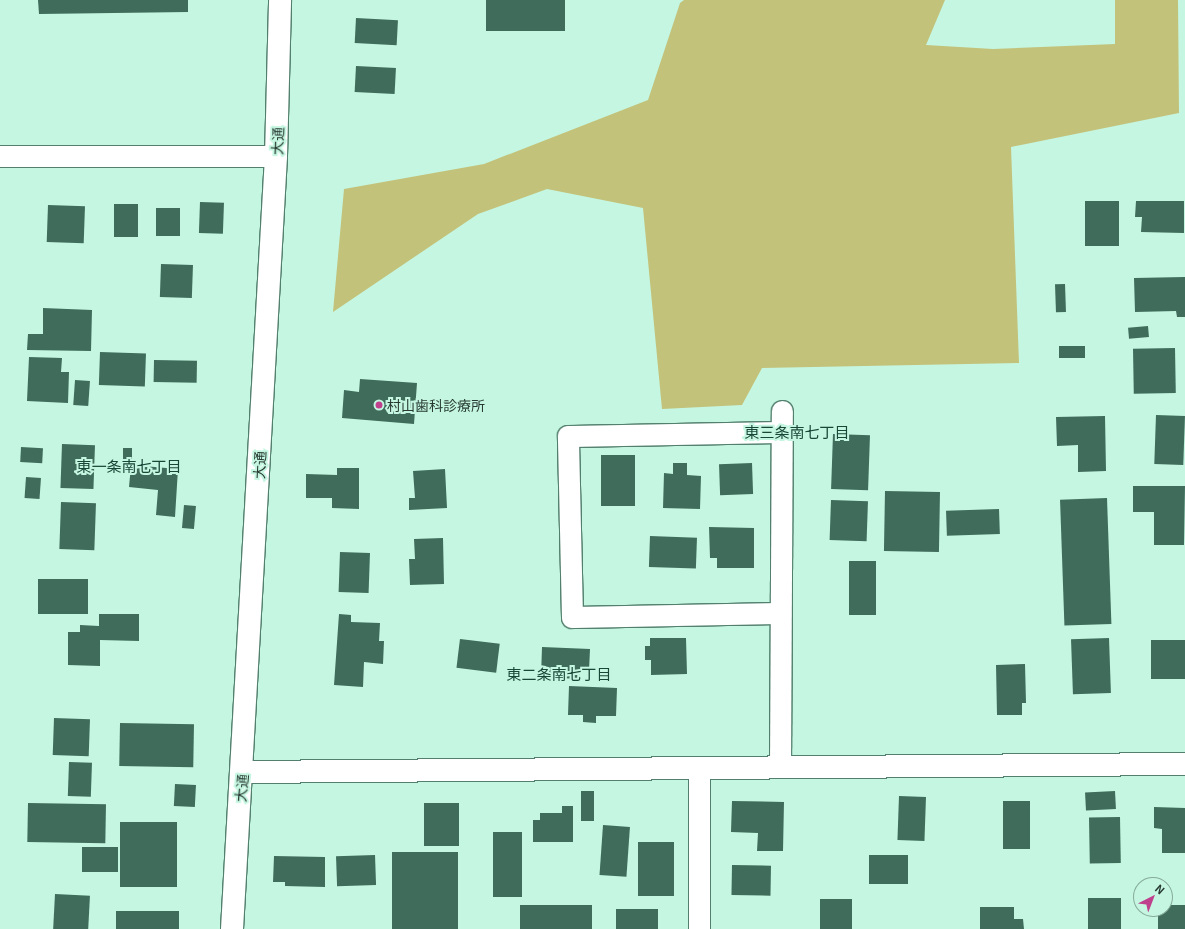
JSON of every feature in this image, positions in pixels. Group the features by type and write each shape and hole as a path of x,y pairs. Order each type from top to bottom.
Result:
{"street":[{"name":"大通","path":"232,929 243,772 276,156 280,0"},
{"path":"0,156 276,156"},
{"path":"780,767 782,411"},
{"path":"780,613 572,617 568,436 781,432"},
{"path":"243,772 1185,764"},
{"path":"699,768 699,929"}],"shaded area":[{"path":"684,0 945,0 926,45 993,49 1115,44 1115,0 1178,0 1179,113 1011,147 1019,363 762,368 742,405 662,409 643,208 547,189 478,214 333,312 344,189 484,164 648,100 680,3"}],"building":[{"path":"38,0 188,0 188,12 39,14"},
{"path":"486,0 565,0 565,31 486,31"},
{"path":"356,18 398,20 397,45 355,43"},
{"path":"356,66 396,68 395,94 355,92"},
{"path":"1085,201 1119,201 1119,246 1085,246"},
{"path":"1136,201 1184,201 1184,233 1141,232 1142,217 1135,217"},
{"path":"200,202 224,203 223,234 199,233"},
{"path":"114,204 138,204 138,237 114,237"},
{"path":"48,205 85,206 84,243 47,242"},
{"path":"156,208 180,208 180,236 156,236"},
{"path":"161,264 193,265 192,298 160,297"},
{"path":"1185,277 1185,317 1177,317 1176,311 1135,312 1134,278"},
{"path":"1055,284 1065,284 1066,312 1056,312"},
{"path":"43,308 92,310 91,351 27,350 28,334 43,334"},
{"path":"1148,326 1149,337 1129,339 1128,328"},
{"path":"1059,346 1085,346 1085,358 1059,358"},
{"path":"1175,348 1176,393 1134,394 1133,349"},
{"path":"100,352 146,354 145,387 99,385"},
{"path":"29,357 62,358 61,372 69,372 68,403 27,401"},
{"path":"154,360 197,361 197,383 154,382"},
{"name":"村山歯科診療所","path":"360,379 417,383 414,424 342,418 344,390 359,392"},
{"path":"75,380 90,381 88,406 73,405"},
{"path":"1156,415 1185,416 1183,465 1154,464"},
{"path":"1105,416 1106,471 1078,472 1078,445 1057,446 1056,417"},
{"path":"833,434 870,435 868,490 831,489"},
{"path":"62,444 95,445 93,489 60,488"},
{"path":"21,447 43,448 42,463 20,462"},
{"path":"123,448 132,448 132,461 123,461"},
{"path":"601,455 635,455 635,506 601,506"},
{"path":"673,463 687,463 687,475 701,476 700,509 663,508 664,473 673,474"},
{"path":"752,463 753,494 720,495 719,464"},
{"path":"131,465 178,469 175,517 156,515 158,490 129,487"},
{"path":"337,468 359,468 359,509 332,508 332,498 306,498 306,474 337,475"},
{"path":"445,469 447,508 409,510 409,498 415,498 413,471"},
{"path":"26,477 41,478 39,499 25,498"},
{"path":"1133,486 1185,486 1184,545 1154,545 1154,512 1133,512"},
{"path":"885,491 940,492 939,552 884,551"},
{"path":"1107,498 1111,624 1064,626 1060,500"},
{"path":"831,500 868,501 867,541 830,540"},
{"path":"61,502 96,503 94,550 59,549"},
{"path":"184,505 196,506 194,529 182,528"},
{"path":"999,509 1000,534 947,536 946,511"},
{"path":"709,527 754,528 754,568 717,568 717,558 710,558"},
{"path":"650,536 697,538 696,569 649,567"},
{"path":"443,538 444,584 410,585 409,559 415,559 414,539"},
{"path":"340,552 370,553 369,593 339,592"},
{"path":"849,561 876,561 876,615 849,615"},
{"path":"38,579 88,579 88,614 38,614"},
{"path":"99,614 139,614 139,641 100,640 100,666 68,665 68,632 80,632 80,625 99,626"},
{"path":"339,614 351,615 351,622 380,623 379,641 384,641 383,664 364,662 363,687 334,685"},
{"path":"650,638 686,638 687,674 651,675 651,660 645,660 645,646 650,646"},
{"path":"1109,638 1111,693 1073,694 1071,639"},
{"path":"460,639 500,644 496,673 456,668"},
{"path":"1151,640 1185,640 1185,679 1151,679"},
{"path":"542,647 590,649 589,671 580,671 579,679 541,677"},
{"path":"1025,664 1026,703 1022,703 1022,715 997,715 996,665"},
{"path":"569,686 617,688 616,716 596,716 596,723 583,722 583,715 568,715"},
{"path":"54,718 90,719 89,756 53,755"},
{"path":"120,723 194,724 193,767 119,766"},
{"path":"69,762 92,763 91,797 68,796"},
{"path":"175,784 196,785 195,807 174,806"},
{"path":"581,791 594,791 594,821 581,821"},
{"path":"1115,791 1116,809 1086,811 1085,793"},
{"path":"899,796 926,797 924,841 897,840"},
{"path":"732,801 784,802 783,851 757,851 758,833 731,832"},
{"path":"1003,801 1030,801 1030,849 1003,849"},
{"path":"28,803 106,804 105,843 27,842"},
{"path":"424,803 459,803 459,846 424,846"},
{"path":"562,806 573,806 573,842 533,842 533,820 540,820 540,813 562,813"},
{"path":"1154,807 1185,808 1185,853 1162,853 1162,829 1154,828"},
{"path":"1120,817 1121,863 1090,864 1089,818"},
{"path":"120,822 177,822 177,887 120,887"},
{"path":"603,825 630,827 626,877 600,875"},
{"path":"493,832 522,832 522,897 493,897"},
{"path":"638,842 674,842 674,896 638,896"},
{"path":"82,847 118,847 118,872 82,872"},
{"path":"392,852 458,852 458,929 392,929"},
{"path":"375,855 376,885 337,886 336,856"},
{"path":"869,855 908,855 908,884 869,884"},
{"path":"274,856 325,857 325,887 285,886 285,882 273,882"},
{"path":"732,865 771,866 770,896 731,895"},
{"path":"55,894 90,896 88,929 53,929"},
{"path":"1088,898 1121,898 1121,929 1088,929"},
{"path":"820,899 852,899 852,929 820,929"},
{"path":"520,905 592,905 592,929 520,929"},
{"path":"1173,905 1185,905 1185,929 1158,929 1158,917 1173,917"},
{"path":"980,907 1014,907 1014,919 1023,919 1024,929 980,929"},
{"path":"616,909 658,909 658,929 616,929"},
{"path":"116,911 179,911 179,929 116,929"}],"place":[{"name":"村山歯科診療所","path":"379,405"}],"district":[{"name":"東三条南七丁目","path":"797,432"},
{"name":"東一条南七丁目","path":"129,466"},
{"name":"東二条南七丁目","path":"559,674"}]}
